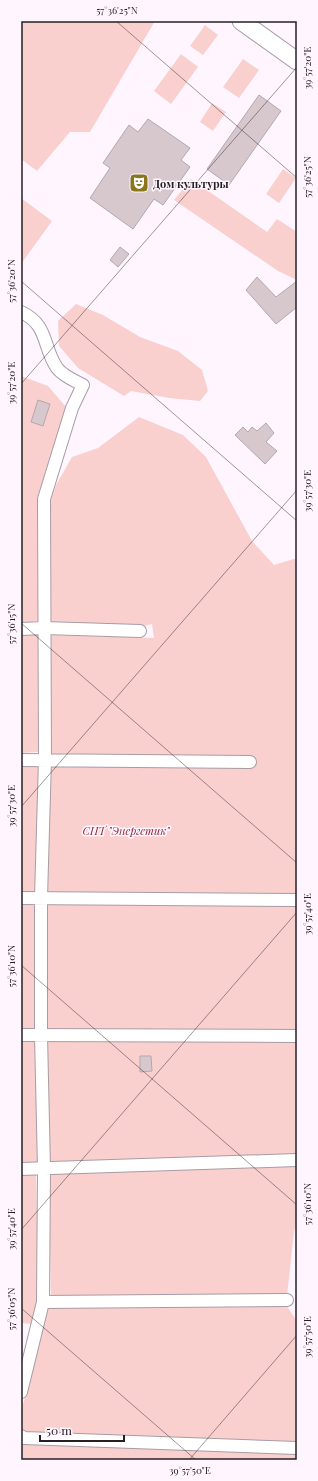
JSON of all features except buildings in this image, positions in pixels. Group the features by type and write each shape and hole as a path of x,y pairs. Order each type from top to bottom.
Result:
{"street":[{"path":"241,21 297,60"},
{"path":"21,312 32,318 40,327 57,369 83,385 72,408 44,499 44,760 41,898 41,1035 44,1169 43,1302 21,1392"},
{"path":"21,629 44,628 140,631"},
{"path":"21,760 250,762"},
{"path":"21,898 297,900"},
{"path":"21,1035 297,1036"},
{"path":"21,1169 297,1160"},
{"path":"43,1302 287,1300"},
{"path":"21,1436 24,1438 297,1448"}],"green space":[{"path":"21,21 155,21 90,132 70,132 37,171 21,159"},
{"path":"205,25 218,35 203,55 190,46"},
{"path":"181,54 198,67 171,104 154,91"},
{"path":"243,59 259,70 239,98 223,87"},
{"path":"212,103 226,112 213,131 200,122"},
{"path":"283,169 296,178 279,203 266,194"},
{"path":"191,179 267,232 277,219 297,232 297,280 278,271 174,200"},
{"path":"21,198 52,221 21,264"},
{"path":"76,304 103,315 140,337 178,351 202,370 208,391 200,401 169,398 131,391 124,396 78,368 59,346 58,321"},
{"path":"21,376 48,386 67,408 38,496 39,622 21,623"},
{"name":"СНТ \"Энергетик\"","path":"139,417 183,435 206,457 252,541 274,565 297,558 297,894 48,894 48,764 251,768 52,757 47,753 50,635 154,638 152,624 138,628 49,623 50,501 56,485 72,457 98,448"},
{"path":"39,634 39,752 21,753 21,635"},
{"path":"21,765 39,765 37,892 21,893"},
{"path":"46,902 297,903 297,1220 294,1232 286,1305 297,1321 297,1460 21,1460 21,1412 51,1297 46,1039"},
{"path":"21,903 38,903 38,1029 21,1029"},
{"path":"21,1040 37,1041 40,1166 21,1166"},
{"path":"21,1175 36,1175 39,1301 33,1324 21,1323"}],"place":[{"name":"Дом культуры","path":"139,183"}]}
